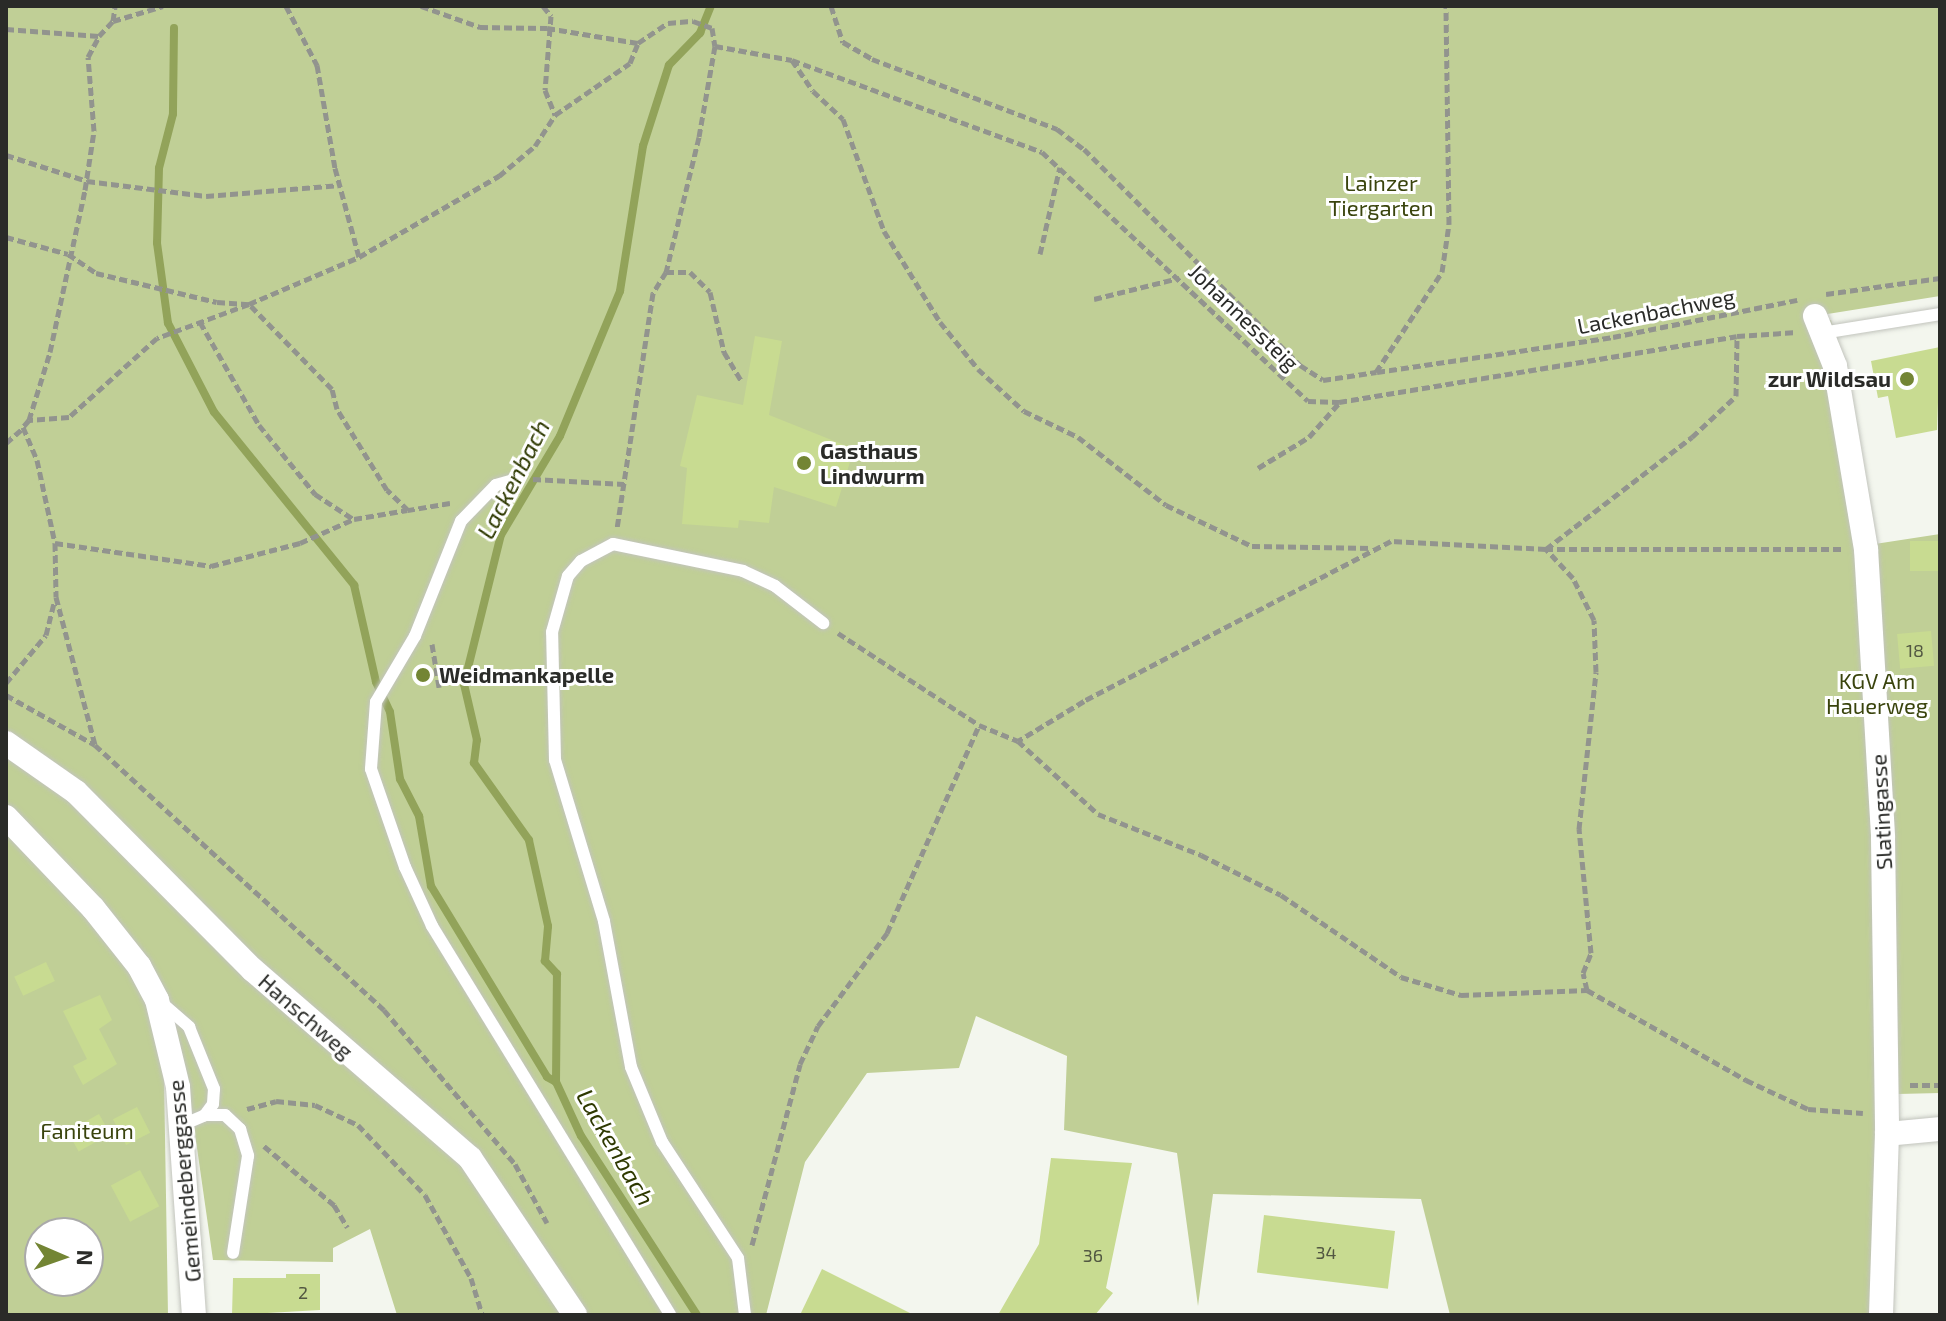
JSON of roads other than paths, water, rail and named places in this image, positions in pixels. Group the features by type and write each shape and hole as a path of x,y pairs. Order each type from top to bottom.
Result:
{"street":[{"name":"Slatingasse","path":"1813,311 1835,366 1866,549 1883,838 1886,1124 1881,1315"},
{"name":"Hanschweg","path":"6,743 76,792 253,970 470,1158 575,1315"},
{"name":"Gemeindeberggasse","path":"6,817 93,908 139,966 157,1000 182,1125 194,1315"},
{"path":"1886,1124 1940,1129"}],"lane":[{"path":"1813,311 1940,314"},
{"path":"517,479 479,499 447,551 418,628 376,702 370,738 374,779 432,926 670,1315"},
{"path":"745,1315 744,1285 731,1244 677,1167 639,1092 604,921 555,760 554,612 575,569 613,544 743,571 775,586 823,623"},
{"path":"157,1000 189,1027 214,1089 213,1104 205,1115"},
{"path":"182,1125 205,1115 225,1115 240,1129 248,1156 233,1253"}],"waterway":[{"name":"Lackenbach","path":"697,1315 581,1136 556,1082 557,974 545,961 548,926 529,840 474,763 477,740 464,684 501,535 560,436 620,291 643,146 669,65 700,33 711,6"},
{"path":"174,28 173,114 159,168 157,243 168,323 214,412 354,585 376,682 390,712 400,779 419,816 431,886 547,1077 556,1082"}],"place":[{"name":"zur Wildsau","path":"1907,379"},
{"name":"Gasthaus Lindwurm","path":"804,463"},
{"name":"Weidmankapelle","path":"423,675"}],"park label":[{"name":"Lainzer Tiergarten","path":"1381,194"},
{"name":"KGV Am Hauerweg","path":"1877,692"},
{"name":"Faniteum","path":"87,1131"}]}
